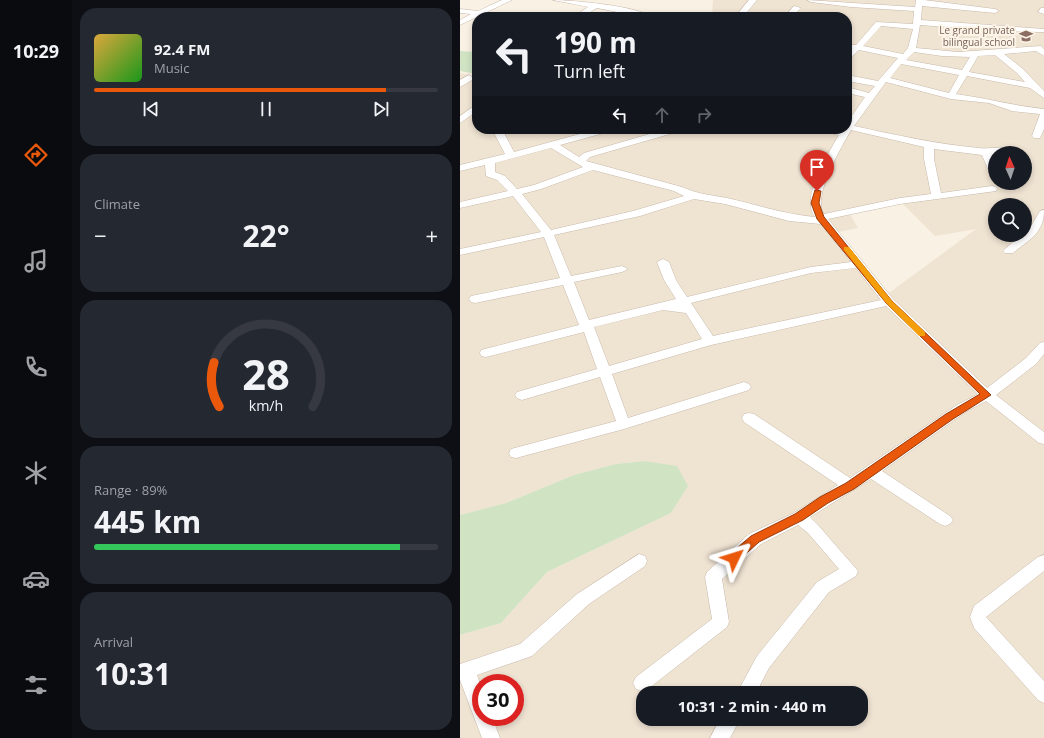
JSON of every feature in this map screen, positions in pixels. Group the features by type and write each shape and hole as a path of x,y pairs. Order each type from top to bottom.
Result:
{"street":[{"path":"481,12 508,0"},
{"path":"557,0 632,12"},
{"path":"585,12 606,0"},
{"path":"743,12 753,0"},
{"path":"811,0 851,5 919,4 995,11"},
{"path":"852,122 870,96 905,55 917,24 919,4"},
{"path":"793,12 797,8"},
{"path":"460,10 473,12"},
{"path":"460,23 472,17"},
{"path":"852,53 879,24 917,24 1041,30"},
{"path":"1038,39 1038,48 1044,54"},
{"path":"852,47 905,55 965,73 1033,86"},
{"path":"905,55 926,53 996,52 1038,48"},
{"path":"996,52 1020,71 1033,86 1044,94"},
{"path":"951,96 976,53"},
{"path":"460,84 469,78"},
{"path":"852,79 882,82 951,96 990,101 1012,108 1044,114 1037,136"},
{"path":"852,91 870,96"},
{"path":"460,120 472,111"},
{"path":"852,131 944,148 986,152 988,157"},
{"path":"500,134 511,156"},
{"path":"573,134 576,138"},
{"path":"460,168 490,162 590,134"},
{"path":"580,162 587,155 648,134"},
{"path":"844,134 817,191 815,203 822,219 890,302 987,395 1044,439"},
{"path":"553,145 580,162 592,167 678,189 693,196 726,201 789,218 822,219 937,196 988,190"},
{"path":"929,145 929,159 937,196"},
{"path":"490,162 490,174 501,178 515,192 548,233 587,326 624,424"},
{"path":"460,205 537,188 592,167"},
{"path":"460,252 671,204 693,196"},
{"path":"1009,251 1039,232 1044,213"},
{"path":"662,262 670,280 688,305 710,341"},
{"path":"486,353 663,307 688,305 811,270 859,264"},
{"path":"475,299 622,269"},
{"path":"522,395 710,341 890,302"},
{"path":"642,683 721,622 713,577 755,539 799,517 824,500 850,486 962,408 987,395 1031,361 1044,346"},
{"path":"516,453 624,424 744,387"},
{"path":"749,418 850,486"},
{"path":"870,471 945,520"},
{"path":"750,686 763,662 823,586 850,570 813,529 799,517"},
{"path":"472,691 463,671 526,650 583,599 639,561"},
{"path":"1044,562 980,611 978,617 980,623 1044,694"},
{"path":"486,726 491,738"},
{"path":"719,738 727,726"}],"shaded area":[{"path":"713,0 1044,0 1044,738 460,738 460,635 501,623 547,572 671,513 644,461 616,464 574,475 506,503 460,515 460,119 472,110 472,134 852,134 852,12 712,12","holes":["900,201 935,236 976,229 889,293 833,233 858,228 848,211"]},
{"path":"460,73 472,75 472,106 460,116"}],"green space":[{"path":"460,51 472,52 472,73 460,71"},
{"path":"644,461 677,466 688,486 671,513 547,572 501,623 460,635 460,515 506,503 574,475 616,464"}],"slow traffic":[{"path":"846,249 890,302 922,334"}],"place":[{"name":"Le grand private bilingual school","path":"1026,36"}],"route":[{"path":"734,558 755,539 799,517 824,500 850,486 949,416 987,395 890,302 820,218 816,211 815,203 817,191"}]}
